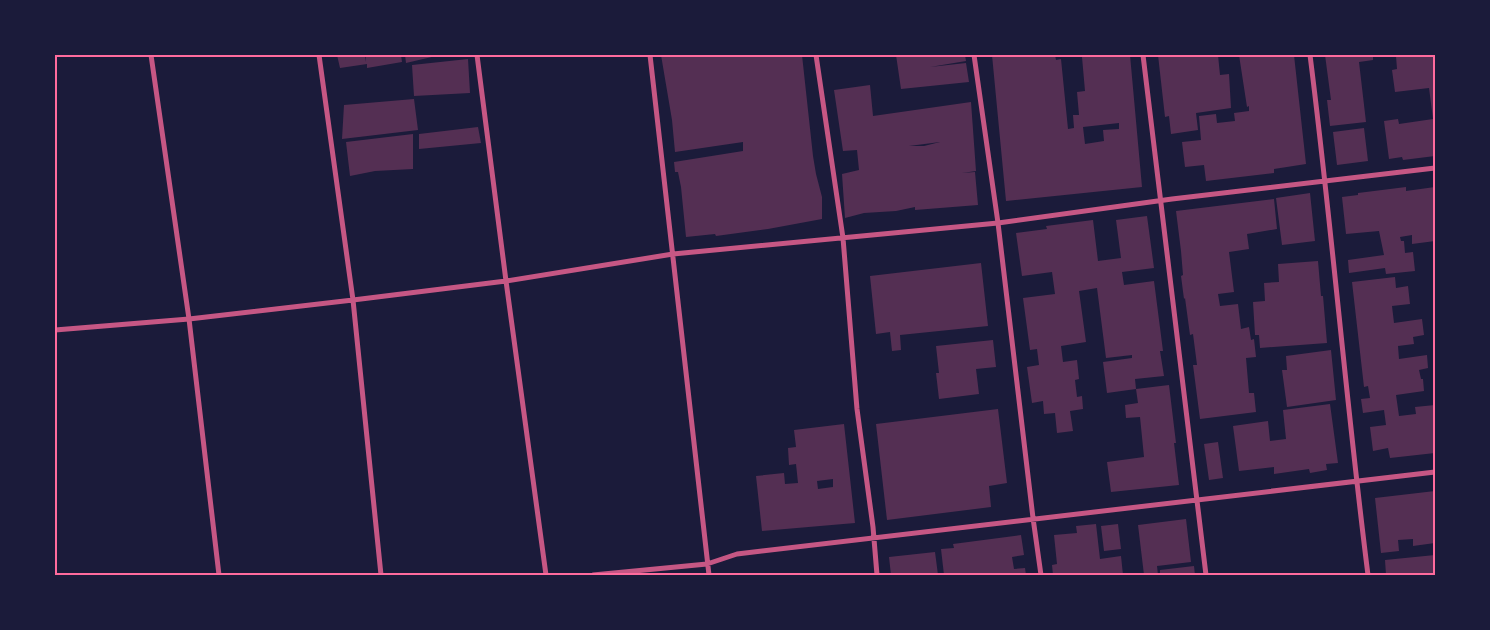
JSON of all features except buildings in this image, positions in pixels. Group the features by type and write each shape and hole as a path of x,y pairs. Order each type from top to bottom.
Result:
{"street":[{"path":"151,55 189,319 219,575"},
{"path":"319,55 353,300 381,575"},
{"path":"478,55 506,281 546,575"},
{"path":"650,55 706,564 709,575"},
{"path":"816,55 843,238 857,409 877,575"},
{"path":"974,55 998,223 1041,575"},
{"path":"1142,55 1206,575"},
{"path":"1310,55 1326,181 1356,482 1368,575"},
{"path":"55,330 189,319 353,300 506,281 673,254 998,223 1160,201 1435,168"},
{"path":"593,575 706,564 737,554 1435,472"}]}
